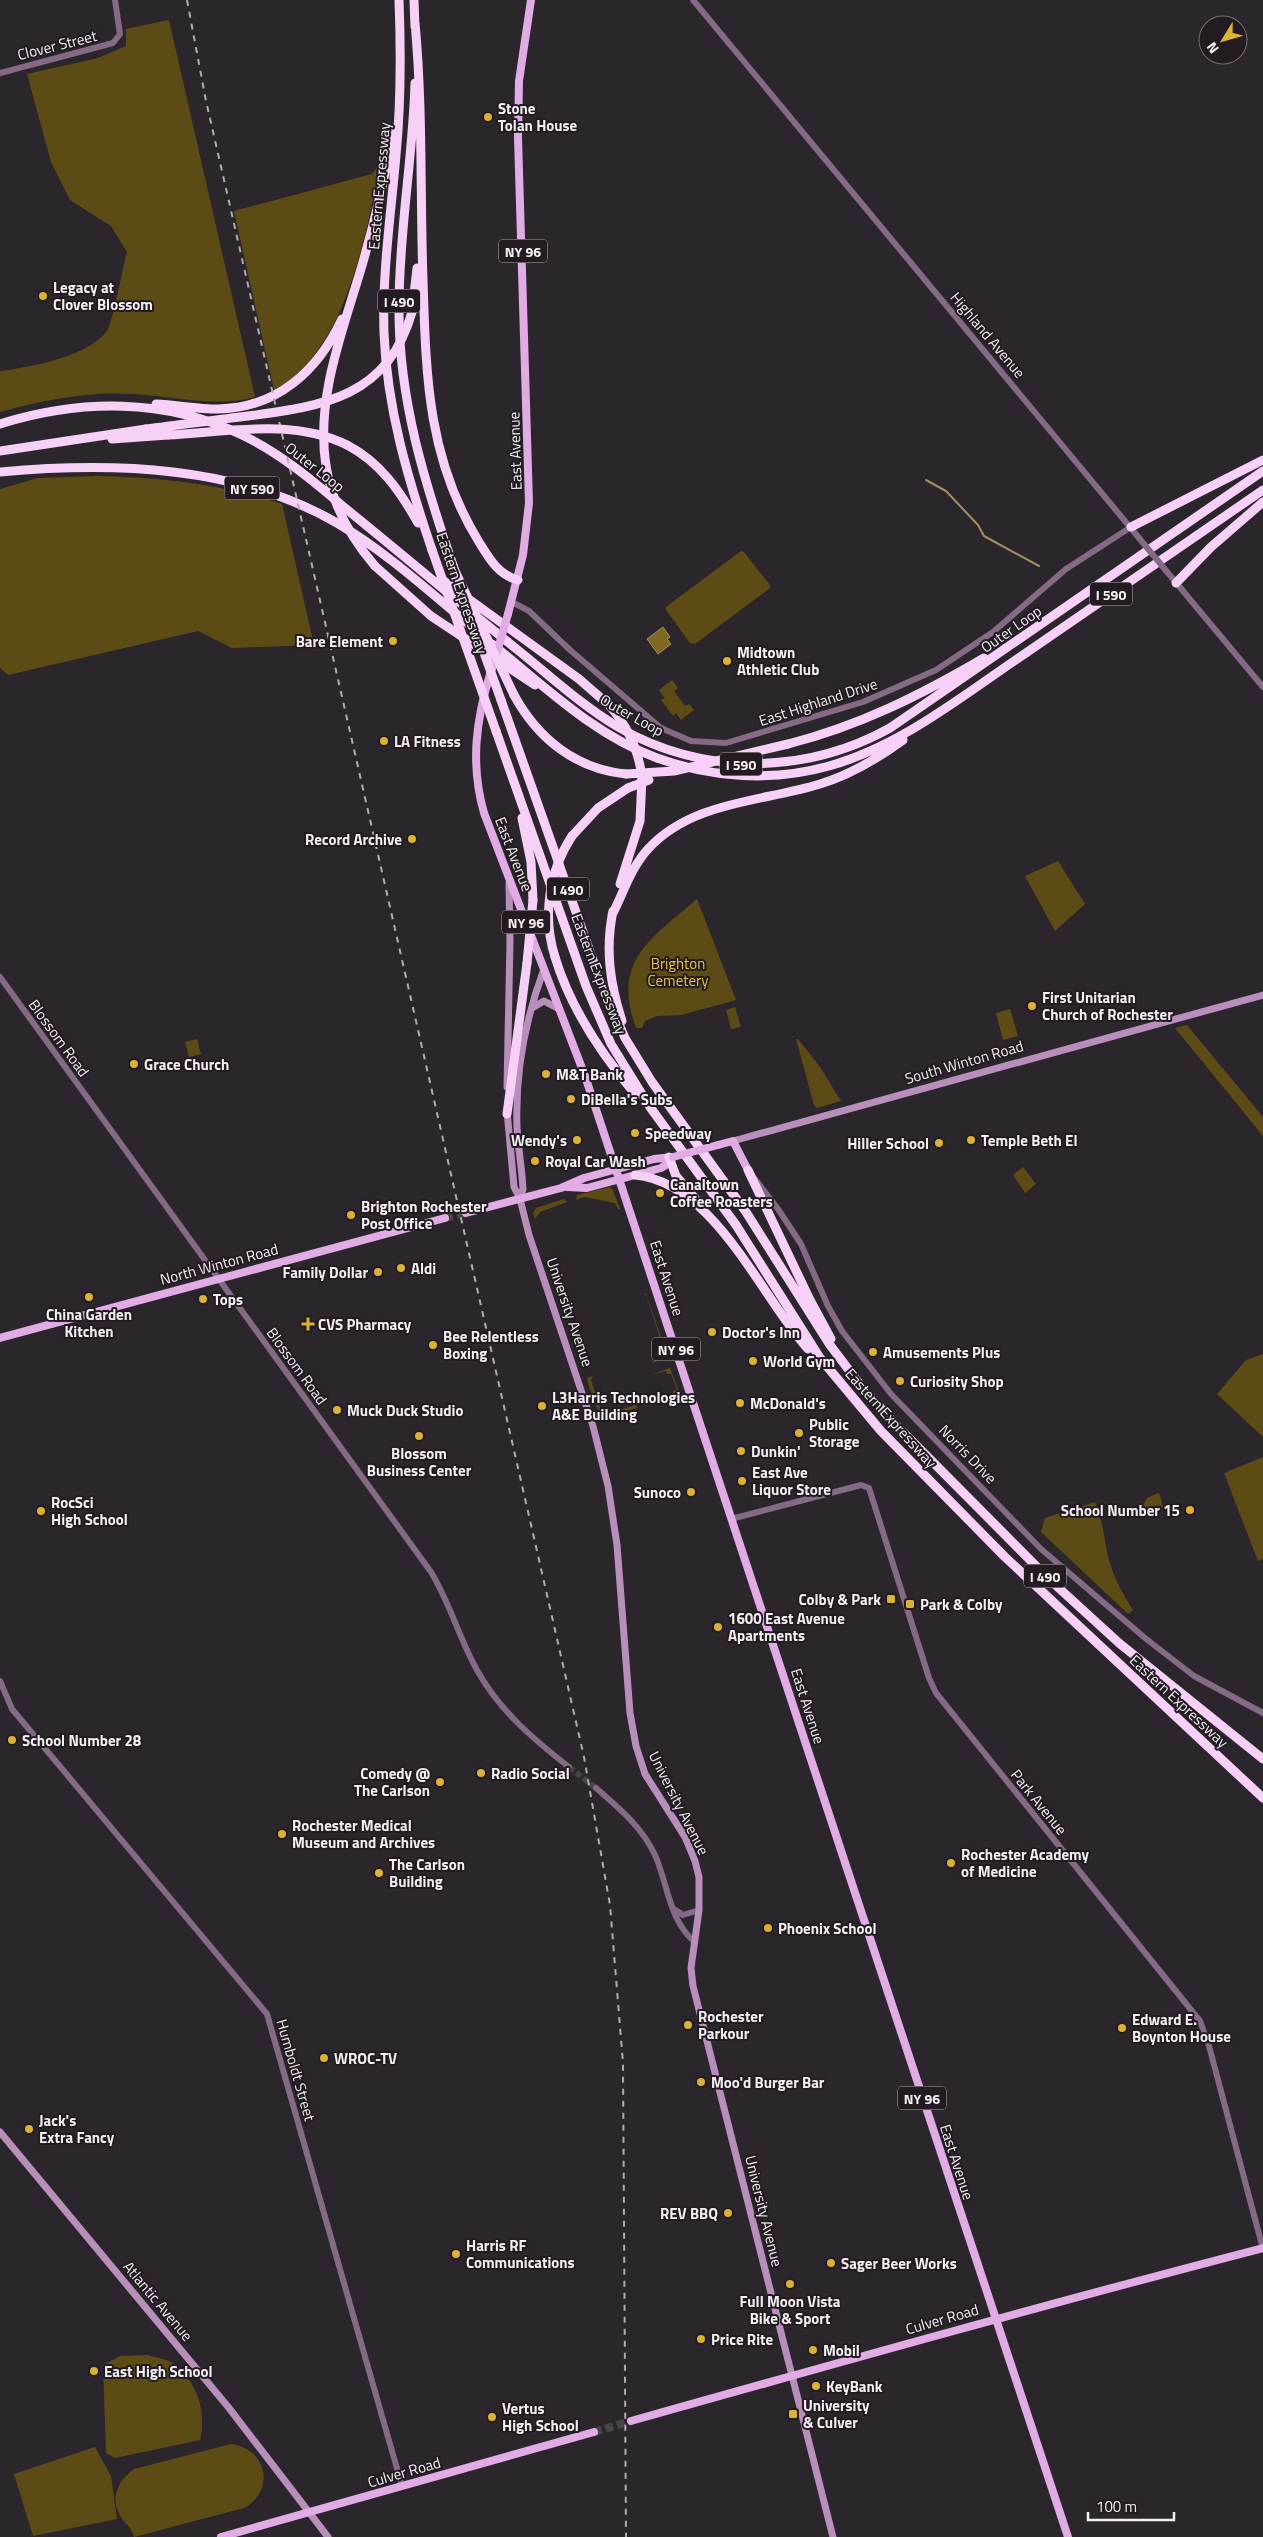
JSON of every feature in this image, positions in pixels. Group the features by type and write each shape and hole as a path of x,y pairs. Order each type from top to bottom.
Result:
{"highway":[{"name":"Eastern Expressway","path":"399,0 400,61 396,154 385,274 385,342 389,388 398,439 413,494 432,550 600,1020 627,1072 730,1216 800,1328 853,1399 906,1457 1020,1572 1263,1798"},
{"name":"Eastern Expressway","path":"414,0 414,117 399,284 400,352 406,399 416,450 455,571 607,1000 625,1038 646,1074 734,1194 809,1315 848,1370 899,1429 1050,1580 1112,1636 1263,1759"},
{"path":"415,23 421,96 421,201 426,376 430,410 438,447 452,489 473,533 498,569 506,576 518,580"},
{"path":"400,61 389,155 377,210 326,400 323,437 326,466 332,491 344,522 357,543 375,566 398,589 431,616 583,717"},
{"path":"0,451 146,429 297,410 338,399 365,383 384,365 402,339 412,312 417,276 421,201"},
{"path":"100,405 142,403 222,408 254,404 276,395 302,377 320,358 340,324 356,284"},
{"name":"Outer Loop","path":"0,424 48,411 100,405 131,406 173,412 237,432 278,455 593,710 619,728 677,753 739,764 771,764 801,761 832,754 871,738 916,712 1263,471"},
{"path":"47,444 168,435 291,430 320,435 347,445 374,464 394,484 413,513 432,550"},
{"path":"1130,527 1263,460"},
{"path":"0,478 72,468"},
{"name":"Outer Loop","path":"0,472 72,468 129,469 197,476 249,487 294,502 327,518 362,540 583,717 627,744 670,763 716,773 768,776 810,771 859,756 897,738 959,698 1263,490"},
{"path":"1176,583 1211,547 1263,502"},
{"path":"360,520 579,679 610,706 632,741 642,778 640,821 612,915 608,954 612,986 624,1026 646,1074"},
{"path":"455,571 514,696 539,731 563,752 594,767 626,774 652,774 685,769"},
{"path":"669,1133 626,1084 593,1035 568,991 555,957 549,928 550,895 558,864 572,836 598,808 628,788 685,769 788,744 839,729 902,703 1036,628"},
{"path":"612,915 625,884 639,860 656,841 674,827 712,810 809,787 846,774 889,750 959,698"},
{"path":"507,1114 527,963 533,900 530,857 510,769"},
{"path":"671,1158 676,1176 745,1260 792,1330 853,1399"},
{"path":"748,1170 810,1300 848,1370"},
{"path":"635,1175 658,1181 678,1192 719,1227"}],"main road":[{"name":"East Avenue","path":"531,0 519,81 518,129 530,494 527,535 518,580 476,730 475,769 484,813 560,1010 616,1170 1068,2537"},
{"name":"University Avenue","path":"508,876 511,901 507,1114 513,1184 520,1199 529,1235 593,1426 606,1477 617,1545 630,1713 636,1746 645,1774 679,1826 695,1861 699,1877 699,1910 691,1968 693,1986 833,2537"},
{"name":"University Avenue","path":"520,1199 523,1189 517,1139 516,1097 521,1054 530,1010 544,969"},
{"name":"South Winton Road","path":"520,1199 567,1187 584,1178 671,1158 1263,995"},
{"path":"530,1010 537,1003 544,1001 554,1004 560,1010"},
{"name":"Norris Drive","path":"733,1141 748,1170"},
{"name":"South Winton Road","path":"567,1187 584,1189 635,1175 663,1167 671,1158"},
{"path":"466,1213 520,1199"},
{"name":"North Winton Road","path":"0,1338 445,1218"},
{"name":"Atlantic Avenue","path":"0,2132 229,2408 328,2537"},
{"name":"Culver Road","path":"631,2421 995,2318 1263,2248"},
{"name":"Culver Road","path":"221,2537 594,2432"}],"street":[{"name":"Clover Street","path":"0,72 108,45 118,38 120,30 115,0"},
{"name":"Highland Avenue","path":"693,0 1042,417 1130,527 1263,687"},
{"name":"East Highland Drive","path":"512,602 532,613 570,650 658,726 691,741 726,743 863,702 936,670 993,632 1066,569 1130,527"},
{"name":"Blossom Road","path":"0,977 431,1572 445,1596 466,1647 488,1687 523,1730 569,1767"},
{"name":"Norris Drive","path":"748,1170 781,1213 805,1252 828,1306 842,1331 873,1374 906,1410 1041,1549 1145,1638 1206,1684 1263,1713"},
{"name":"Park Avenue","path":"732,1519 860,1486 869,1488 929,1678 936,1692 1202,2024 1263,2248"},
{"name":"Humboldt Street","path":"0,1681 12,1709 266,2014 402,2486"},
{"path":"596,1788 627,1815 646,1839 663,1876 680,1926 695,1942"},
{"path":"672,1907 683,1916 699,1910"}],"green space":[{"path":"169,20 255,397 240,400 209,401 116,393 82,395 49,400 0,412 0,371 27,367 73,354 98,340 107,331 115,306 127,252 111,226 70,200 51,162 27,74 98,58 126,46 126,29"},
{"path":"380,164 368,224 359,257 335,321 319,349 298,373 274,390 234,211 372,174"},
{"path":"95,476 143,478 190,483 236,491 282,504 314,645 232,648 198,631 8,675 0,668 0,489 38,478"},
{"path":"741,551 744,552 770,585 770,588 695,644 690,643 666,610 666,607"},
{"path":"672,680 678,688 674,691 685,706 689,704 694,710 681,720 676,713 673,716 661,700 665,698 659,690"},
{"path":"1058,861 1085,904 1055,931 1025,876"},
{"name":"Brighton Cemetery","path":"697,899 736,1000 681,1015 657,1016 645,1021 642,1028 636,1028 630,1005 629,985 632,968 640,953 651,939"},
{"path":"735,1007 741,1027 731,1029 726,1010"},
{"path":"1010,1009 1018,1036 1003,1040 996,1013"},
{"path":"1187,1025 1263,1117 1263,1136 1175,1028"},
{"path":"197,1039 201,1054 189,1057 185,1042"},
{"path":"796,1039 798,1039 820,1067 841,1101 817,1108 814,1105"},
{"path":"1023,1167 1036,1184 1025,1193 1013,1175"},
{"path":"610,1187 620,1209 618,1209 615,1203 585,1197 576,1200 577,1195"},
{"path":"564,1199 567,1202 540,1212 535,1219 533,1213 536,1208"},
{"path":"646,1294 668,1357 653,1363 649,1358 653,1362 661,1359 661,1354 665,1353 646,1295 642,1295"},
{"path":"1263,1354 1263,1437 1217,1394 1246,1360"},
{"path":"670,1368 680,1394 645,1406 643,1401 645,1398 648,1402 673,1395 673,1391 677,1389 671,1374 667,1374 666,1371 651,1375"},
{"path":"593,1376 591,1380 601,1411 606,1410 608,1413 633,1406 633,1402 638,1408 604,1417 600,1416 587,1378"},
{"path":"1263,1457 1263,1559 1258,1561 1224,1473"},
{"path":"1158,1493 1163,1508 1150,1513 1141,1509 1147,1498"},
{"path":"1095,1502 1100,1516 1111,1567 1119,1586 1133,1610 1128,1614 1041,1532 1045,1518"},
{"path":"147,2355 173,2363 181,2370 194,2388 201,2408 202,2429 200,2440 115,2458 106,2453 103,2365 120,2356"},
{"path":"231,2444 243,2447 253,2454 263,2471 261,2491 254,2500 244,2508 134,2537 117,2510 116,2503 117,2490 128,2474 134,2469"},
{"path":"95,2447 111,2476 117,2519 33,2536 14,2474"}],"shaded area":[{"path":"663,627 670,637 667,639 671,644 658,654 647,639"}],"waterway":[{"path":"926,480 946,491 978,525 984,536 1039,566"}],"tunnel":[{"path":"445,1218 466,1213"},
{"path":"569,1767 596,1788"},
{"path":"594,2432 631,2421"}],"railway":[{"path":"187,0 206,101 584,1757 610,1905 623,2063 626,2537"}],"place":[{"name":"Stone Tolan House","path":"488,117"},
{"name":"Legacy at Clover Blossom","path":"43,296"},
{"name":"Bare Element","path":"393,641"},
{"name":"Midtown Athletic Club","path":"727,661"},
{"name":"LA Fitness","path":"384,741"},
{"name":"Record Archive","path":"412,839"},
{"name":"First Unitarian Church of Rochester","path":"1032,1006"},
{"name":"Grace Church","path":"134,1064"},
{"name":"M&T Bank","path":"546,1074"},
{"name":"DiBella's Subs","path":"571,1099"},
{"name":"Speedway","path":"635,1133"},
{"name":"Wendy's","path":"577,1140"},
{"name":"Temple Beth El","path":"971,1140"},
{"name":"Hiller School","path":"939,1143"},
{"name":"Royal Car Wash","path":"535,1161"},
{"name":"Canaltown Coffee Roasters","path":"660,1193"},
{"name":"Brighton Rochester Post Office","path":"351,1215"},
{"name":"Aldi","path":"401,1268"},
{"name":"Family Dollar","path":"378,1272"},
{"name":"China Garden Kitchen","path":"89,1297"},
{"name":"Tops","path":"203,1299"},
{"name":"CVS Pharmacy","path":"308,1324"},
{"name":"Doctor's Inn","path":"712,1332"},
{"name":"Bee Relentless Boxing","path":"433,1345"},
{"name":"Amusements Plus","path":"873,1352"},
{"name":"World Gym","path":"753,1361"},
{"name":"Curiosity Shop","path":"900,1381"},
{"name":"McDonald's","path":"740,1403"},
{"name":"L3Harris Technologies A&E Building","path":"542,1406"},
{"name":"Muck Duck Studio","path":"337,1410"},
{"name":"Public Storage","path":"799,1433"},
{"name":"Blossom Business Center","path":"419,1436"},
{"name":"Dunkin'","path":"741,1451"},
{"name":"East Ave Liquor Store","path":"742,1481"},
{"name":"Sunoco","path":"691,1492"},
{"name":"School Number 15","path":"1190,1510"},
{"name":"RocSci High School","path":"41,1511"},
{"name":"Colby & Park","path":"891,1599"},
{"name":"Park & Colby","path":"910,1604"},
{"name":"1600 East Avenue Apartments","path":"718,1627"},
{"name":"School Number 28","path":"12,1740"},
{"name":"Radio Social","path":"481,1773"},
{"name":"Comedy @ The Carlson","path":"440,1782"},
{"name":"Rochester Medical Museum and Archives","path":"282,1834"},
{"name":"Rochester Academy of Medicine","path":"951,1863"},
{"name":"The Carlson Building","path":"379,1873"},
{"name":"Phoenix School","path":"768,1928"},
{"name":"Rochester Parkour","path":"688,2025"},
{"name":"Edward E. Boynton House","path":"1122,2028"},
{"name":"WROC-TV","path":"324,2058"},
{"name":"Moo'd Burger Bar","path":"701,2082"},
{"name":"Jack's Extra Fancy","path":"29,2129"},
{"name":"REV BBQ","path":"728,2213"},
{"name":"Harris RF Communications","path":"456,2254"},
{"name":"Sager Beer Works","path":"831,2263"},
{"name":"Full Moon Vista Bike & Sport","path":"790,2284"},
{"name":"Price Rite","path":"701,2339"},
{"name":"Mobil","path":"813,2350"},
{"name":"East High School","path":"94,2371"},
{"name":"KeyBank","path":"816,2386"},
{"name":"University & Culver","path":"793,2414"},
{"name":"Vertus High School","path":"492,2417"}]}
